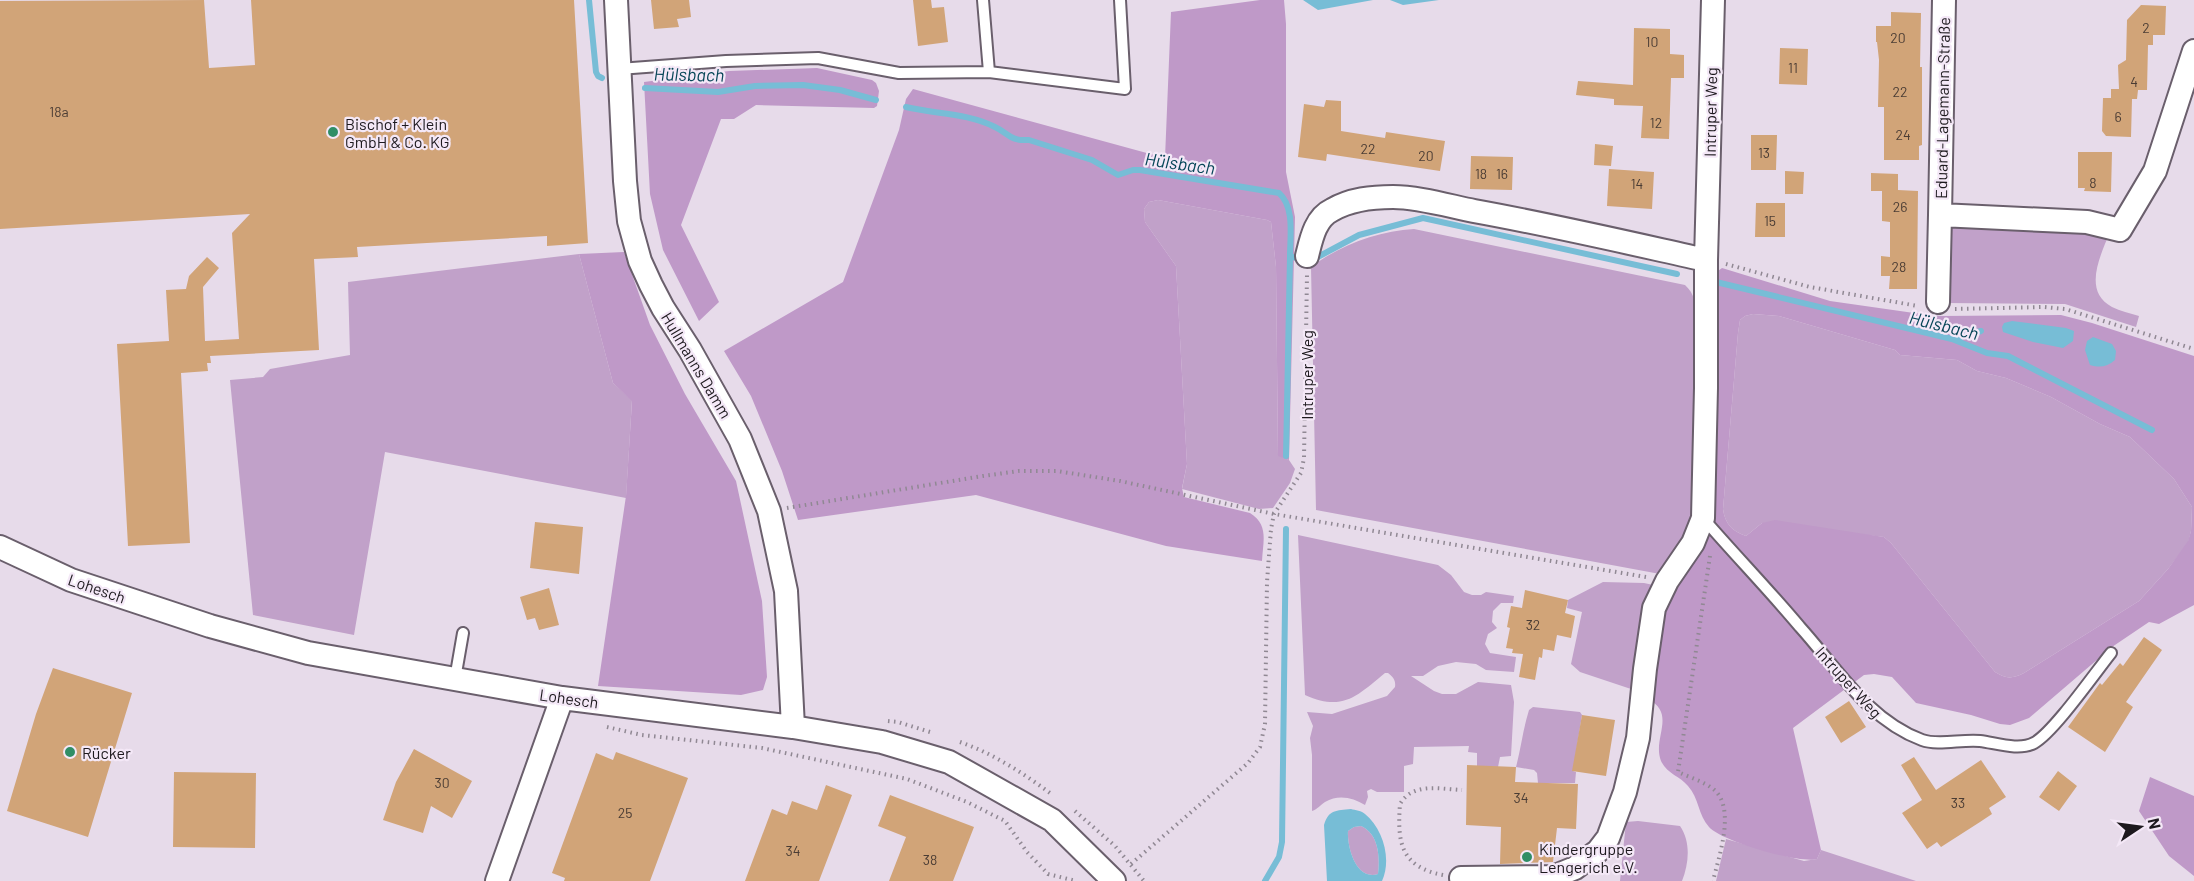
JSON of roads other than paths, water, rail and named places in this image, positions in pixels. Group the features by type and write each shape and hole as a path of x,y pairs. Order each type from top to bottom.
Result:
{"street":[{"name":"Hullmanns Damm","path":"616,0 629,221 640,261 663,308 690,350 740,439 769,511 786,591 793,727"},
{"name":"Intruper Weg","path":"1461,878 1553,876 1585,862 1608,838 1625,792 1638,738 1654,608 1667,581 1706,522 1706,260 1713,0"},
{"name":"Eduard-Lagemann-Straße","path":"1938,302 1944,0"},
{"name":"Eduard-Lagemann-Straße","path":"1940,215 2087,222 2120,230 2155,171 2194,51"},
{"path":"1307,256 1319,221 1329,211 1349,202 1367,198 1396,197 1549,224 1706,260"},
{"name":"Lohesch","path":"0,548 71,580 210,626 308,653 562,698 793,727 882,742 949,762 1052,820 1114,881"},
{"path":"497,881 562,698"}],"lane":[{"path":"983,0 989,72"},
{"path":"620,69 726,61 818,58 899,73 989,72 1125,89 1120,0"},
{"name":"Intruper Weg","path":"1706,522 1868,706 1891,726 1925,741 1965,739 2021,746 2034,743 2057,720 2110,653"},
{"path":"454,679 463,633"}],"water":[{"path":"1303,0 1373,0 1318,10"},
{"path":"1390,0 1439,0 1403,5"},
{"path":"2012,321 2066,328 2074,331 2073,341 2063,348 2033,342 2003,332 2004,323"},
{"path":"2093,337 2112,344 2116,351 2115,360 2103,366 2090,365 2085,350 2087,341"},
{"path":"1351,809 1364,813 1381,836 1386,854 1382,881 1327,881 1324,825 1331,813","holes":["1361,826 1372,834 1377,847 1378,874 1370,875 1363,872 1351,853 1348,831"]}],"waterway":[{"name":"Hülsbach","path":"589,0 596,72 602,78"},
{"name":"Hülsbach","path":"645,88 718,92 755,86 803,85 840,90 876,100"},
{"name":"Hülsbach","path":"906,107 985,122 1013,138 1029,140 1092,160 1118,175 1140,170 1279,193 1290,214 1290,256 1299,259"},
{"name":"Hülsbach","path":"1314,259 1359,235 1423,218 1677,274"},
{"path":"1286,456 1290,256"},
{"name":"Hülsbach","path":"1716,282 1952,339 1987,353 2008,356 2152,430"},
{"path":"1953,339 1981,331"},
{"path":"1265,881 1279,857 1282,842 1286,529"}],"place":[{"name":"Bischof + Klein GmbH & Co. KG","path":"333,132"},
{"name":"Rücker","path":"70,752"},
{"name":"Kindergruppe Lengerich e.V.","path":"1527,857"}]}
